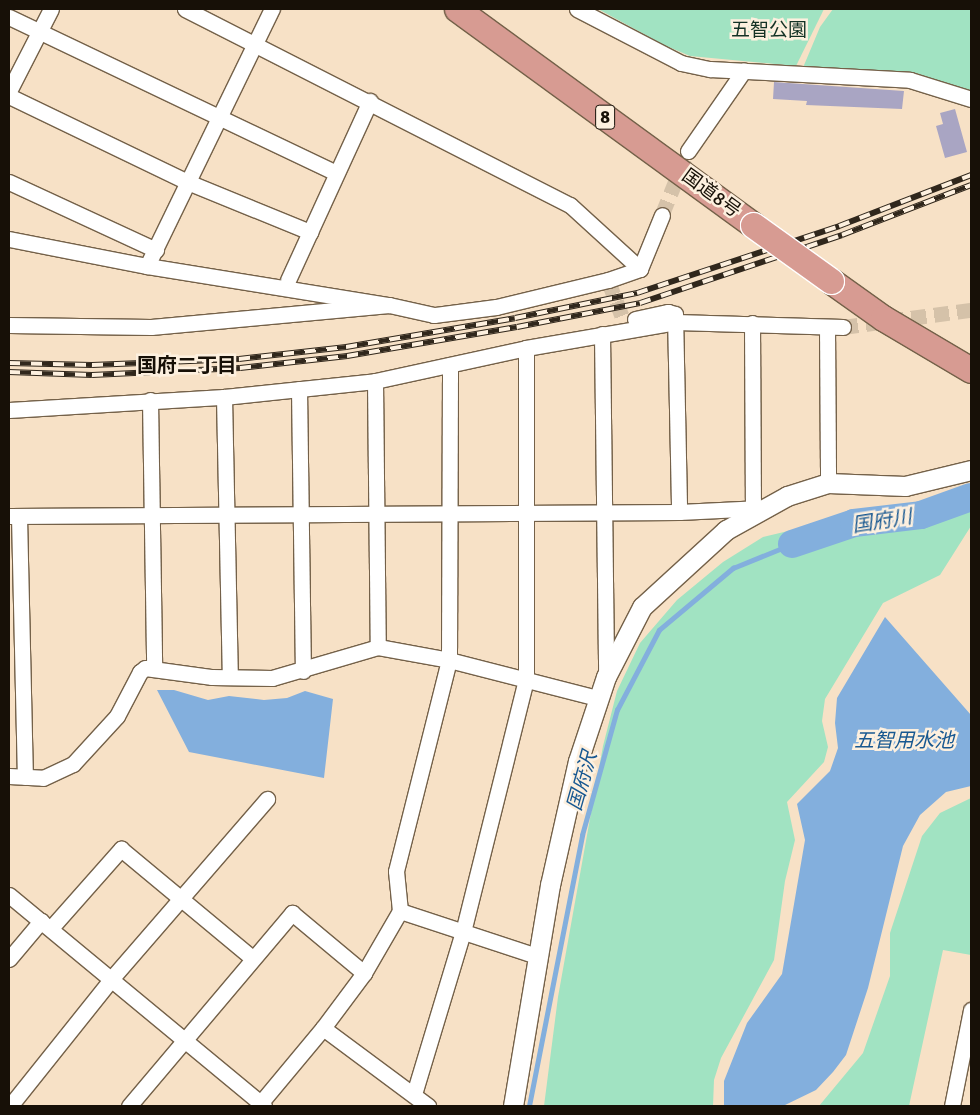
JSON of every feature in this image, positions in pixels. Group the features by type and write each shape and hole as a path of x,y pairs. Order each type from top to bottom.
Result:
{"highway":[{"name":"国道8号","path":"457,9 752,225 883,318 971,370"}],"street":[{"path":"9,91 51,9"},
{"path":"185,9 254,45 370,101 570,205 640,269"},
{"path":"147,266 190,183 272,9"},
{"path":"577,9 681,63 710,70 744,70 910,80 971,99"},
{"path":"9,18 39,30 336,173"},
{"path":"688,151 744,70"},
{"path":"9,96 190,183 310,232"},
{"path":"288,280 370,101"},
{"path":"9,182 156,250"},
{"path":"9,239 147,266 388,305 434,315 496,307 608,280 640,269 662,215"},
{"path":"9,324 151,327 388,305"},
{"path":"624,321 668,312 674,314 676,322 679,512"},
{"path":"9,410 224,397 375,381 526,348 676,322 843,327"},
{"path":"752,324 757,508"},
{"path":"827,327 828,483"},
{"path":"602,334 606,677"},
{"path":"414,1094 462,932 526,679 526,348"},
{"path":"9,895 112,978 260,1105 324,1028 364,973 400,911 396,871 449,660 450,365"},
{"path":"375,381 378,647"},
{"path":"299,389 303,671"},
{"path":"224,397 225,515 230,677"},
{"path":"150,400 150,515 154,667"},
{"path":"513,1106 537,956 568,805 597,698 642,607 726,530 757,508 828,483 906,486 971,470"},
{"path":"25,777 14,516 603,513 757,508"},
{"path":"9,776 43,778 58,773 87,752 117,716 140,672 154,667 230,677 272,678 303,671 378,647 449,660 597,698"},
{"path":"10,1106 112,978 182,900 267,799"},
{"path":"9,960 121,849 252,957"},
{"path":"400,911 537,956"},
{"path":"128,1106 252,957 292,913 364,973"},
{"path":"952,1106 971,1010"},
{"path":"324,1028 428,1106"}],"green space":[{"name":"五智公園","path":"598,9 824,9 796,66 690,56 664,45"},
{"path":"833,9 971,9 971,92 916,73 802,70 820,27"},
{"path":"963,498 971,500 971,526 940,575 883,603 825,699 822,721 828,747 824,762 787,802 795,840 785,881 774,960 721,1058 714,1080 713,1106 544,1106 558,997 603,746 617,691 640,643 677,600 723,562 763,537 809,526 874,517"},
{"path":"971,798 971,955 943,950 909,1106 819,1106 863,1053 890,976 890,933 922,836 940,813"}],"water":[{"name":"五智用水池","path":"885,617 971,715 971,786 946,792 920,815 903,846 868,988 846,1055 833,1072 816,1090 783,1106 724,1106 724,1081 747,1023 782,974 805,840 797,804 830,771 838,748 835,723 837,698"},
{"path":"157,690 174,690 208,700 229,696 264,700 287,698 305,691 333,699 324,778 189,752"}],"building":[{"path":"774,82 904,91 902,109 806,105 807,101 773,99"},
{"path":"955,109 967,152 945,158 936,126 943,124 940,113"}],"waterway":[{"name":"国府川","path":"792,544 854,523 921,515 971,497"},
{"name":"国府沢","path":"529,1106 582,835 617,710 659,630 733,568 792,544"}],"tunnel":[{"path":"662,215 688,151"},
{"path":"608,280 624,321"},
{"path":"843,327 971,310"}],"railway":[{"path":"9,363 92,365 239,359 346,347 515,318 637,293 839,226 971,175"},
{"path":"9,372 92,375 240,368 347,356 517,327 640,303 842,235 971,185"}],"district":[{"name":"国府二丁目","path":"187,365"}]}
